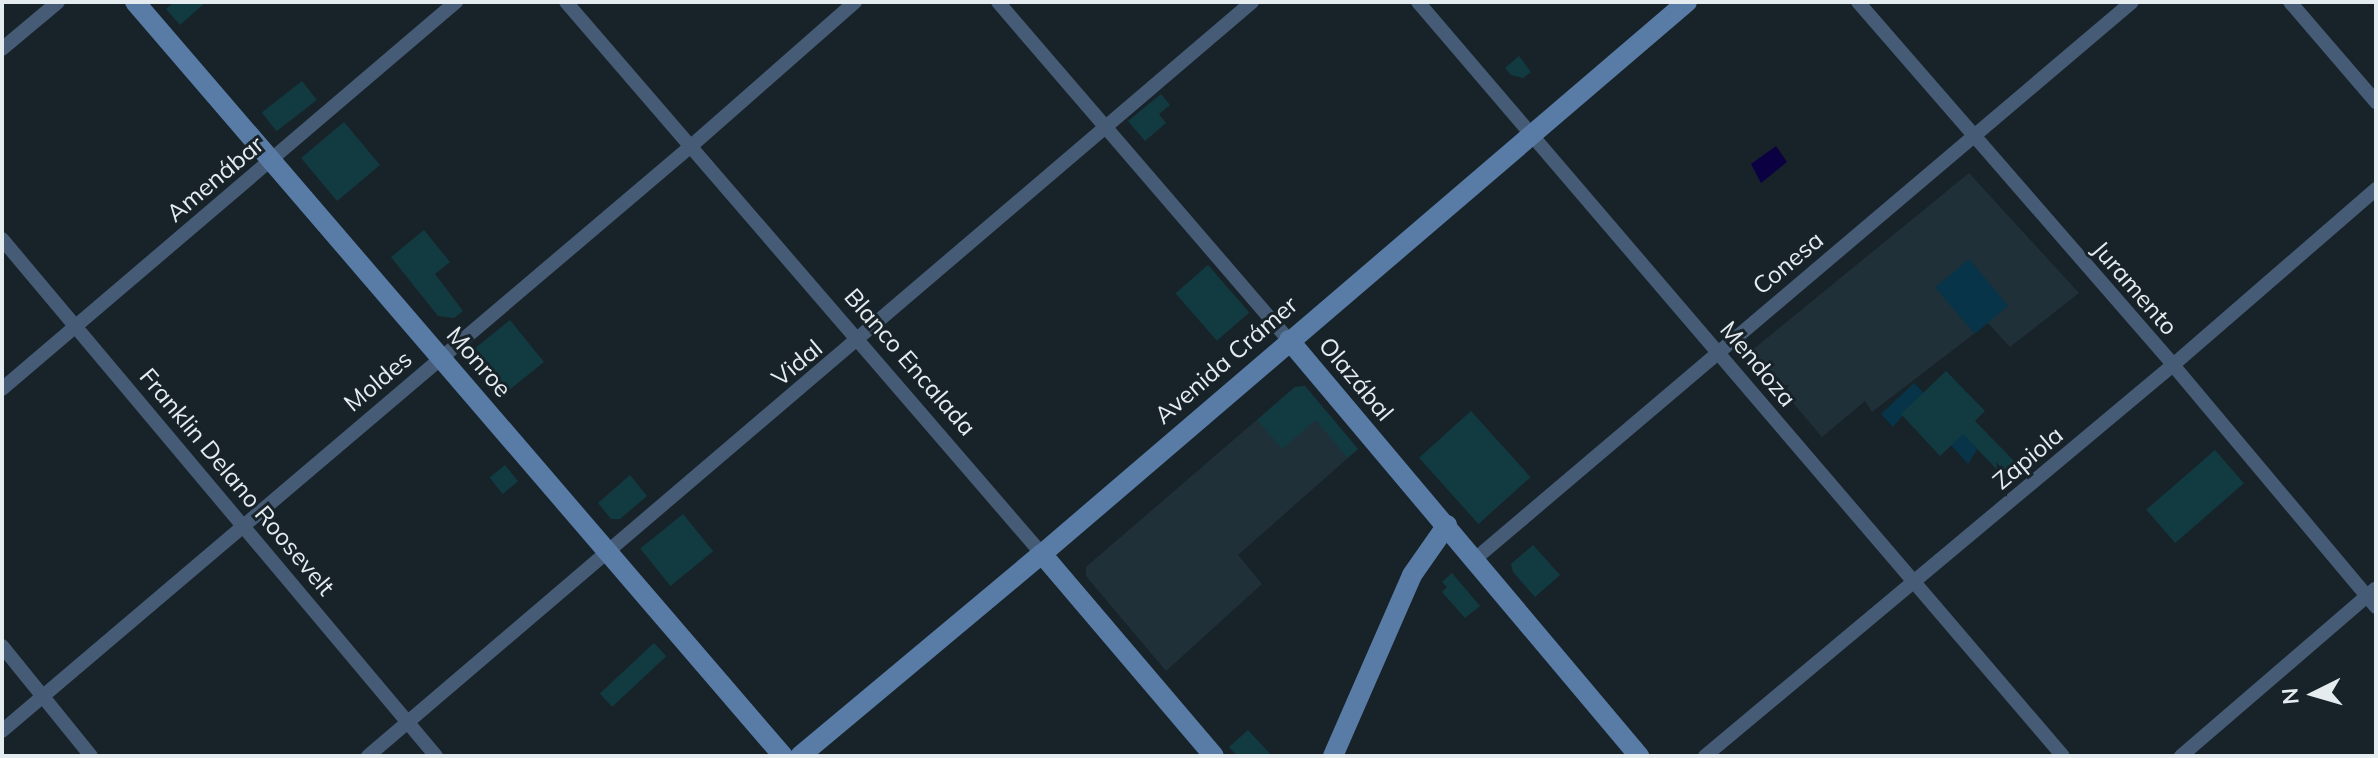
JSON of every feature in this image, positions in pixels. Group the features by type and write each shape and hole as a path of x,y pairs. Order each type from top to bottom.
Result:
{"main road":[{"name":"Monroe","path":"135,2 783,756"},
{"name":"Avenida Crámer","path":"800,756 1042,554 1687,2"},
{"name":"Olazábal","path":"1289,340 1639,756"},
{"path":"1333,756 1412,575 1447,525"},
{"name":"Blanco Encalada","path":"1042,554 1214,756"}],"street":[{"path":"2,49 58,2"},
{"name":"Amenábar","path":"2,389 456,2"},
{"name":"Blanco Encalada","path":"566,2 1042,554"},
{"name":"Moldes","path":"2,731 243,523 690,147 855,2"},
{"name":"Olazábal","path":"998,2 1289,340"},
{"name":"Vidal","path":"368,756 1252,2"},
{"name":"Mendoza","path":"1418,2 1719,350 1913,583 2063,756"},
{"name":"Juramento","path":"1858,2 2373,597"},
{"name":"Conesa","path":"1475,559 2132,2"},
{"path":"2290,2 2376,102"},
{"name":"Zapiola","path":"1705,756 2173,365 2376,189"},
{"name":"Franklin Delano Roosevelt","path":"2,239 436,756"},
{"path":"2181,756 2373,597"},
{"path":"2,646 91,756"}],"shaded area":[{"path":"1776,146 1787,162 1761,183 1751,164"},
{"path":"1969,173 2079,293 2010,347 1988,323 1872,412 1865,401 1822,437 1750,352"},
{"path":"1969,259 2008,306 1975,334 1935,287"},
{"path":"1914,383 1978,448 1968,464 1913,403 1893,427 1881,414"},
{"path":"1305,386 1358,449 1238,555 1262,584 1166,671 1086,576 1086,567 1295,387"}],"building":[{"path":"174,2 206,2 180,25 166,9"},
{"path":"1519,56 1531,72 1523,78 1511,75 1505,68"},
{"path":"302,81 317,100 277,131 262,112"},
{"path":"1161,94 1170,105 1159,114 1166,123 1145,141 1128,121"},
{"path":"344,122 380,165 337,201 301,158"},
{"path":"424,230 450,262 435,274 463,311 454,318 438,316 391,257"},
{"path":"1208,265 1249,313 1217,341 1176,293"},
{"path":"510,320 544,362 503,395 469,353"},
{"path":"1946,371 1985,411 1975,421 2017,464 2004,477 1963,434 1940,456 1901,414"},
{"path":"1305,386 1358,449 1347,458 1316,420 1282,449 1257,420 1295,387"},
{"path":"1471,411 1531,477 1479,524 1419,458"},
{"path":"2215,450 2244,483 2175,543 2146,510"},
{"path":"505,465 518,481 503,494 489,478"},
{"path":"630,475 647,496 620,519 611,519 598,503"},
{"path":"683,514 713,551 670,586 640,549"},
{"path":"1533,545 1560,575 1535,597 1513,572 1511,564"},
{"path":"1452,573 1480,606 1465,618 1442,592 1447,587 1442,582"},
{"path":"654,643 666,656 612,707 600,693"},
{"path":"1248,730 1272,756 1237,756 1229,747"}]}
